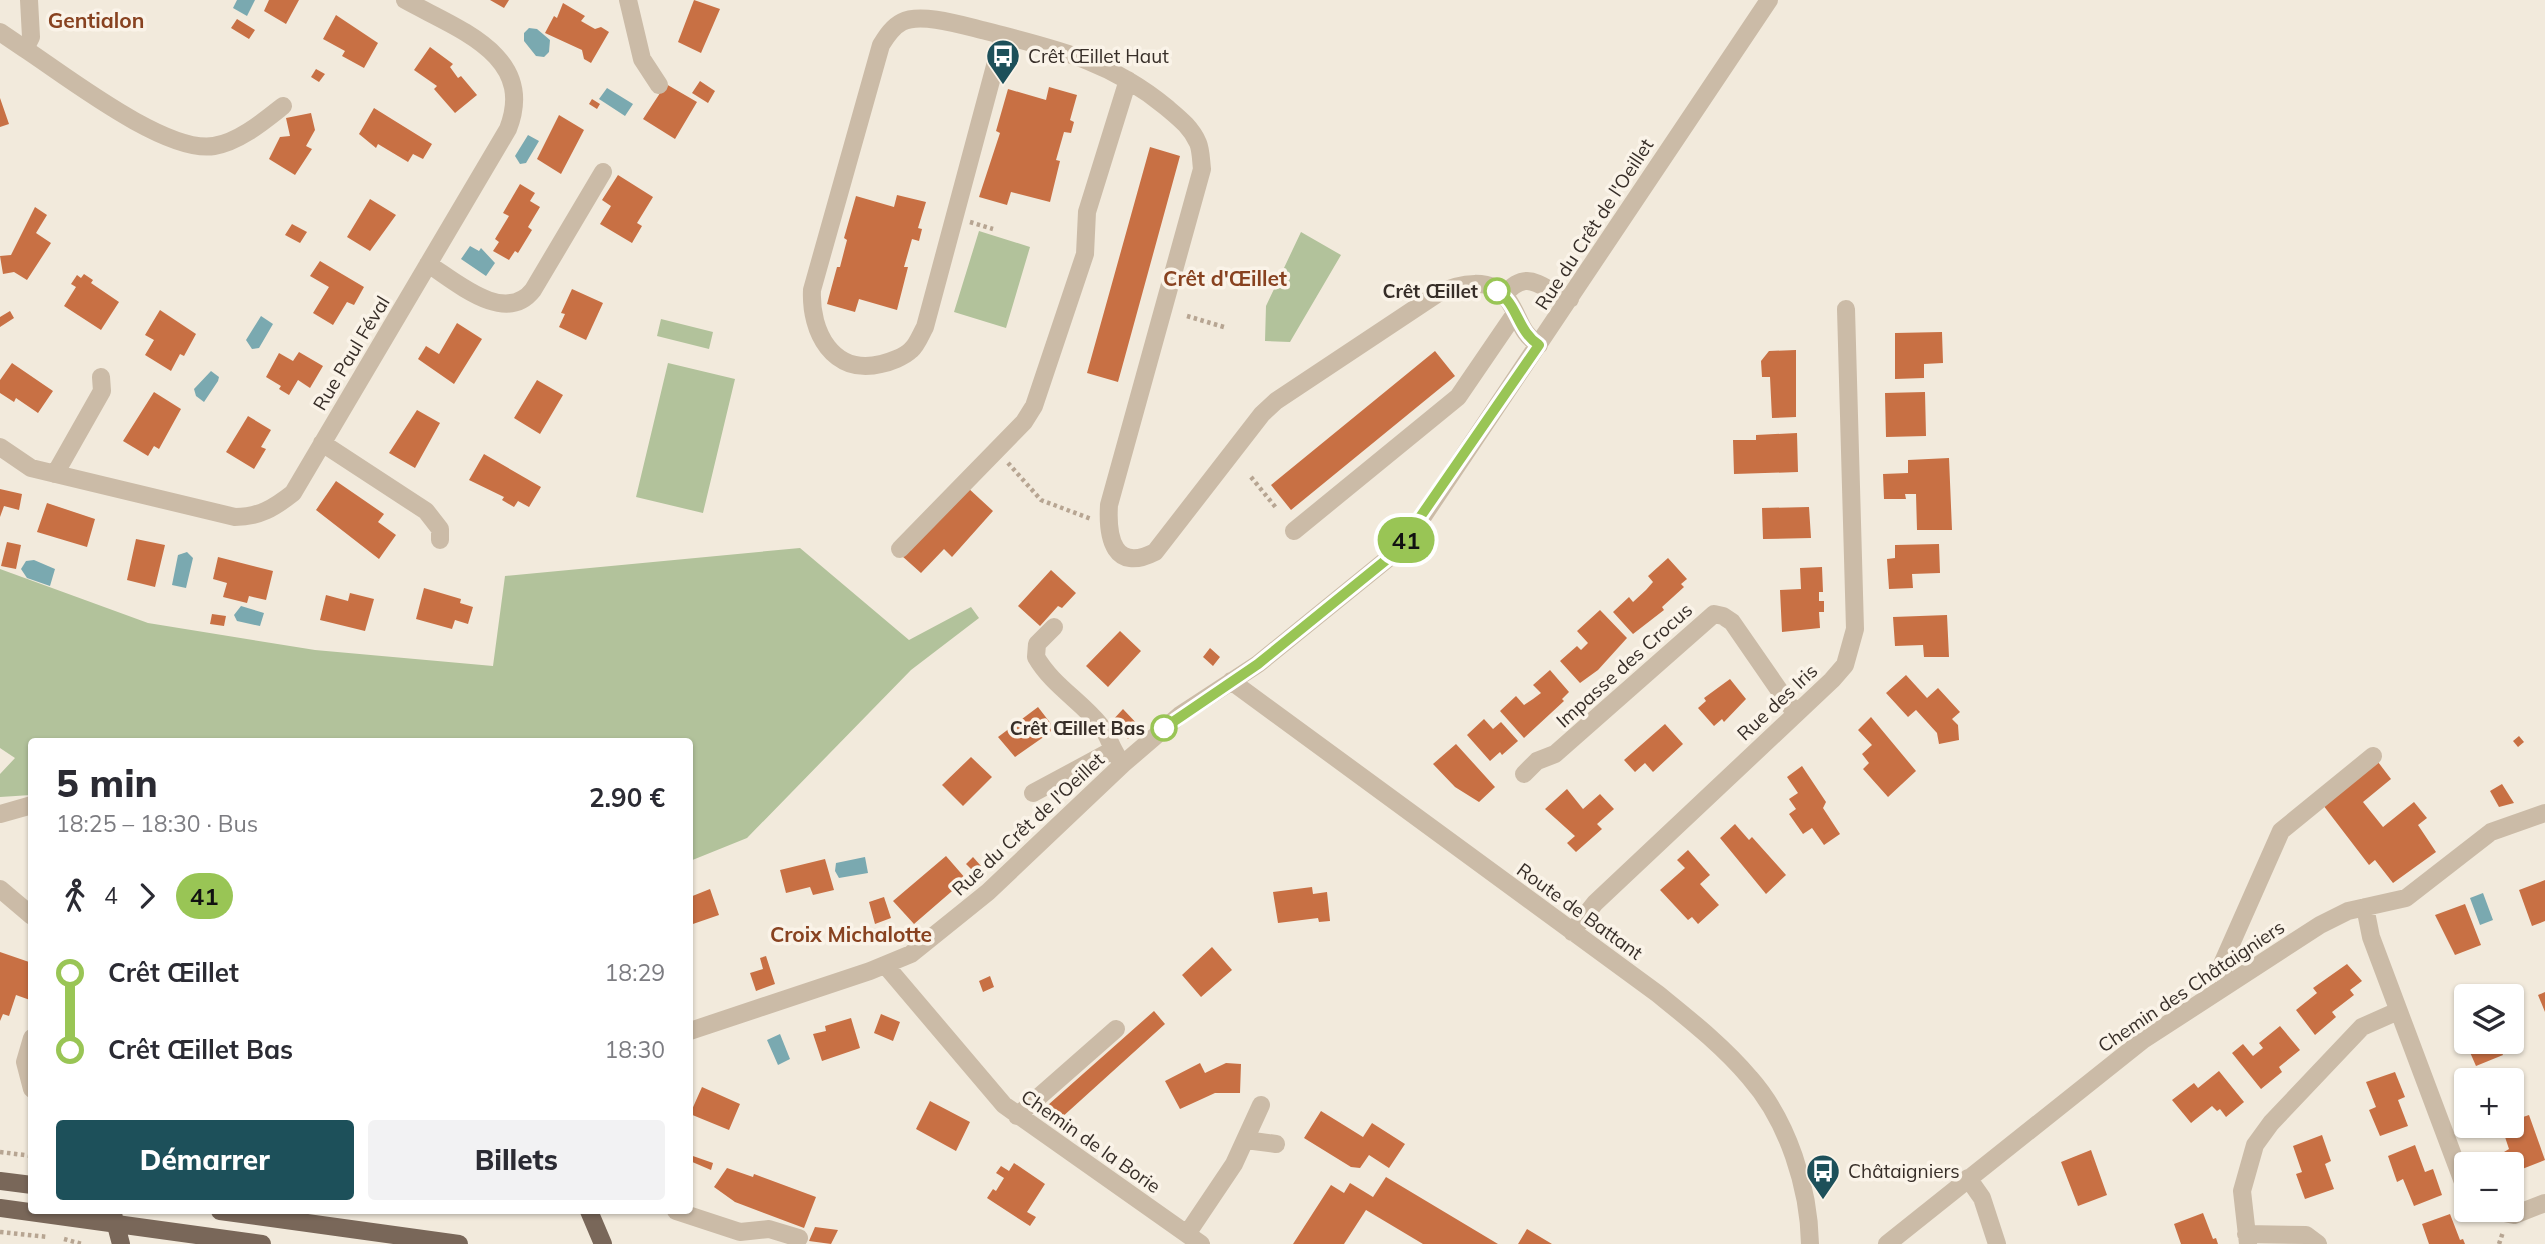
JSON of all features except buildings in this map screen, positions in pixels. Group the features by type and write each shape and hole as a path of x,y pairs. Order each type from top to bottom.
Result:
{"main road":[{"path":"0,1181 28,1184"},
{"path":"0,1209 28,1211"},
{"path":"71,1214 113,1217 262,1244"},
{"path":"242,1214 459,1244"},
{"path":"590,1214 603,1244"},
{"path":"113,1217 121,1244"}],"street":[{"path":"25,49 31,37 29,0"},
{"name":"Rue Paul Féval","path":"0,447 31,468 234,517 254,517 275,507 293,492 508,129 516,109 510,71 491,51 406,0"},
{"path":"628,0 642,59 659,85"},
{"name":"Rue du Crêt de l'Oeillet","path":"693,1030 886,965 911,954 956,919 1117,757 1258,664 1396,552 1539,345 1769,0"},
{"path":"1003,36 925,327 911,350 890,362 866,368 841,359 822,342 811,315 812,290 881,45 891,30 903,21 920,19 1041,43 1103,66 1128,79 1186,124 1199,145 1202,169 1109,505 1108,524 1113,546 1126,558 1140,559 1155,552 1262,414 1276,401 1450,287 1479,284 1504,295 1528,338 1539,345"},
{"path":"0,32 84,89 166,138 189,145 215,146 247,132 283,106"},
{"path":"900,549 1024,422 1034,406 1053,356 1085,254 1087,212 1128,79"},
{"path":"428,264 496,303 522,300 533,290 603,172"},
{"path":"1504,295 1516,283 1530,280 1570,299"},
{"name":"Rue des Iris","path":"1572,932 1595,903 1832,680 1845,664 1855,629 1846,309"},
{"path":"1294,531 1458,397 1514,314"},
{"path":"55,474 102,391 101,377"},
{"path":"322,443 426,511 440,529 440,540"},
{"name":"Impasse des Crocus","path":"1524,774 1537,761 1555,754 1714,614 1732,622 1795,713"},
{"path":"1033,793 1117,757 1102,727 1065,691 1037,657 1037,644 1054,627"},
{"name":"Route de Battant","path":"1231,681 1658,994 1710,1037 1752,1080 1783,1131 1802,1183 1810,1244"},
{"path":"2230,984 2223,974 2223,962 2281,831 2373,756"},
{"path":"0,814 28,806"},
{"name":"Chemin des Châtaigniers","path":"1887,1244 2143,1040 2320,925 2348,911 2406,898 2491,832 2545,813"},
{"path":"0,889 28,913"},
{"path":"2365,907 2371,937 2454,1158"},
{"name":"Chemin de la Borie","path":"886,965 1004,1105 1194,1239"},
{"path":"2318,1244 2306,1235 2247,1239 2242,1191 2255,1145 2271,1123 2362,1027 2398,1011"},
{"path":"1017,1116 1116,1029"},
{"path":"28,1052 25,1062 28,1074"},
{"path":"1194,1239 1246,1140 1261,1105"},
{"path":"1246,1140 1276,1144"},
{"path":"1968,1178 1982,1198 1997,1244"},
{"path":"2524,1211 2545,1203"},
{"path":"685,1214 740,1232 769,1228 799,1238"}],"path":[{"path":"1187,316 1224,327"},
{"path":"996,449 1041,500 1108,524"},
{"path":"1251,477 1277,509"},
{"path":"0,1152 28,1156"},
{"path":"0,1232 64,1239 82,1244"}],"green space":[{"path":"979,231 1030,247 1006,328 954,312"},
{"path":"1301,232 1341,255 1290,342 1265,341 1266,306"},
{"path":"661,319 713,332 709,349 657,336"},
{"path":"668,363 735,379 703,513 636,497"},
{"path":"800,548 909,640 971,607 979,618 911,670 747,838 693,860 693,738 28,738 28,795 0,797 0,774 15,758 0,748 0,569 148,623 315,650 493,666 505,576"}],"water":[{"path":"237,0 255,0 247,16 233,8"},
{"path":"529,28 537,29 550,40 549,52 544,57 536,56 524,41 524,33"},
{"path":"607,88 633,104 625,116 599,99"},
{"path":"528,135 539,141 526,163 520,164 515,156"},
{"path":"470,246 479,251 481,248 495,263 486,276 461,259"},
{"path":"261,316 273,324 259,348 252,349 246,340"},
{"path":"211,371 219,377 204,402 196,396 194,389"},
{"path":"187,552 193,558 186,588 172,585 178,555"},
{"path":"34,560 55,569 50,586 27,578 21,569 26,561"},
{"path":"241,606 264,613 260,626 237,621 234,615"},
{"path":"865,857 868,873 839,878 835,871 836,863"},
{"path":"2483,893 2493,920 2480,925 2470,898"},
{"path":"780,1034 790,1059 778,1065 767,1040"}],"bus line":[{"name":"41","path":"1164,728 1194,705 1258,664 1396,552 1539,345 1528,338 1508,300 1497,291"}],"place":[{"name":"Crêt Œillet Haut","path":"1003,86"},
{"name":"Crêt Œillet","path":"1497,291"},
{"name":"Crêt Œillet Bas","path":"1164,728"},
{"name":"Châtaigniers","path":"1823,1201"}],"district":[{"name":"Gentialon","path":"96,21"},
{"name":"Crêt d'Œillet","path":"1225,279"},
{"name":"Croix Michalotte","path":"851,935"}]}
